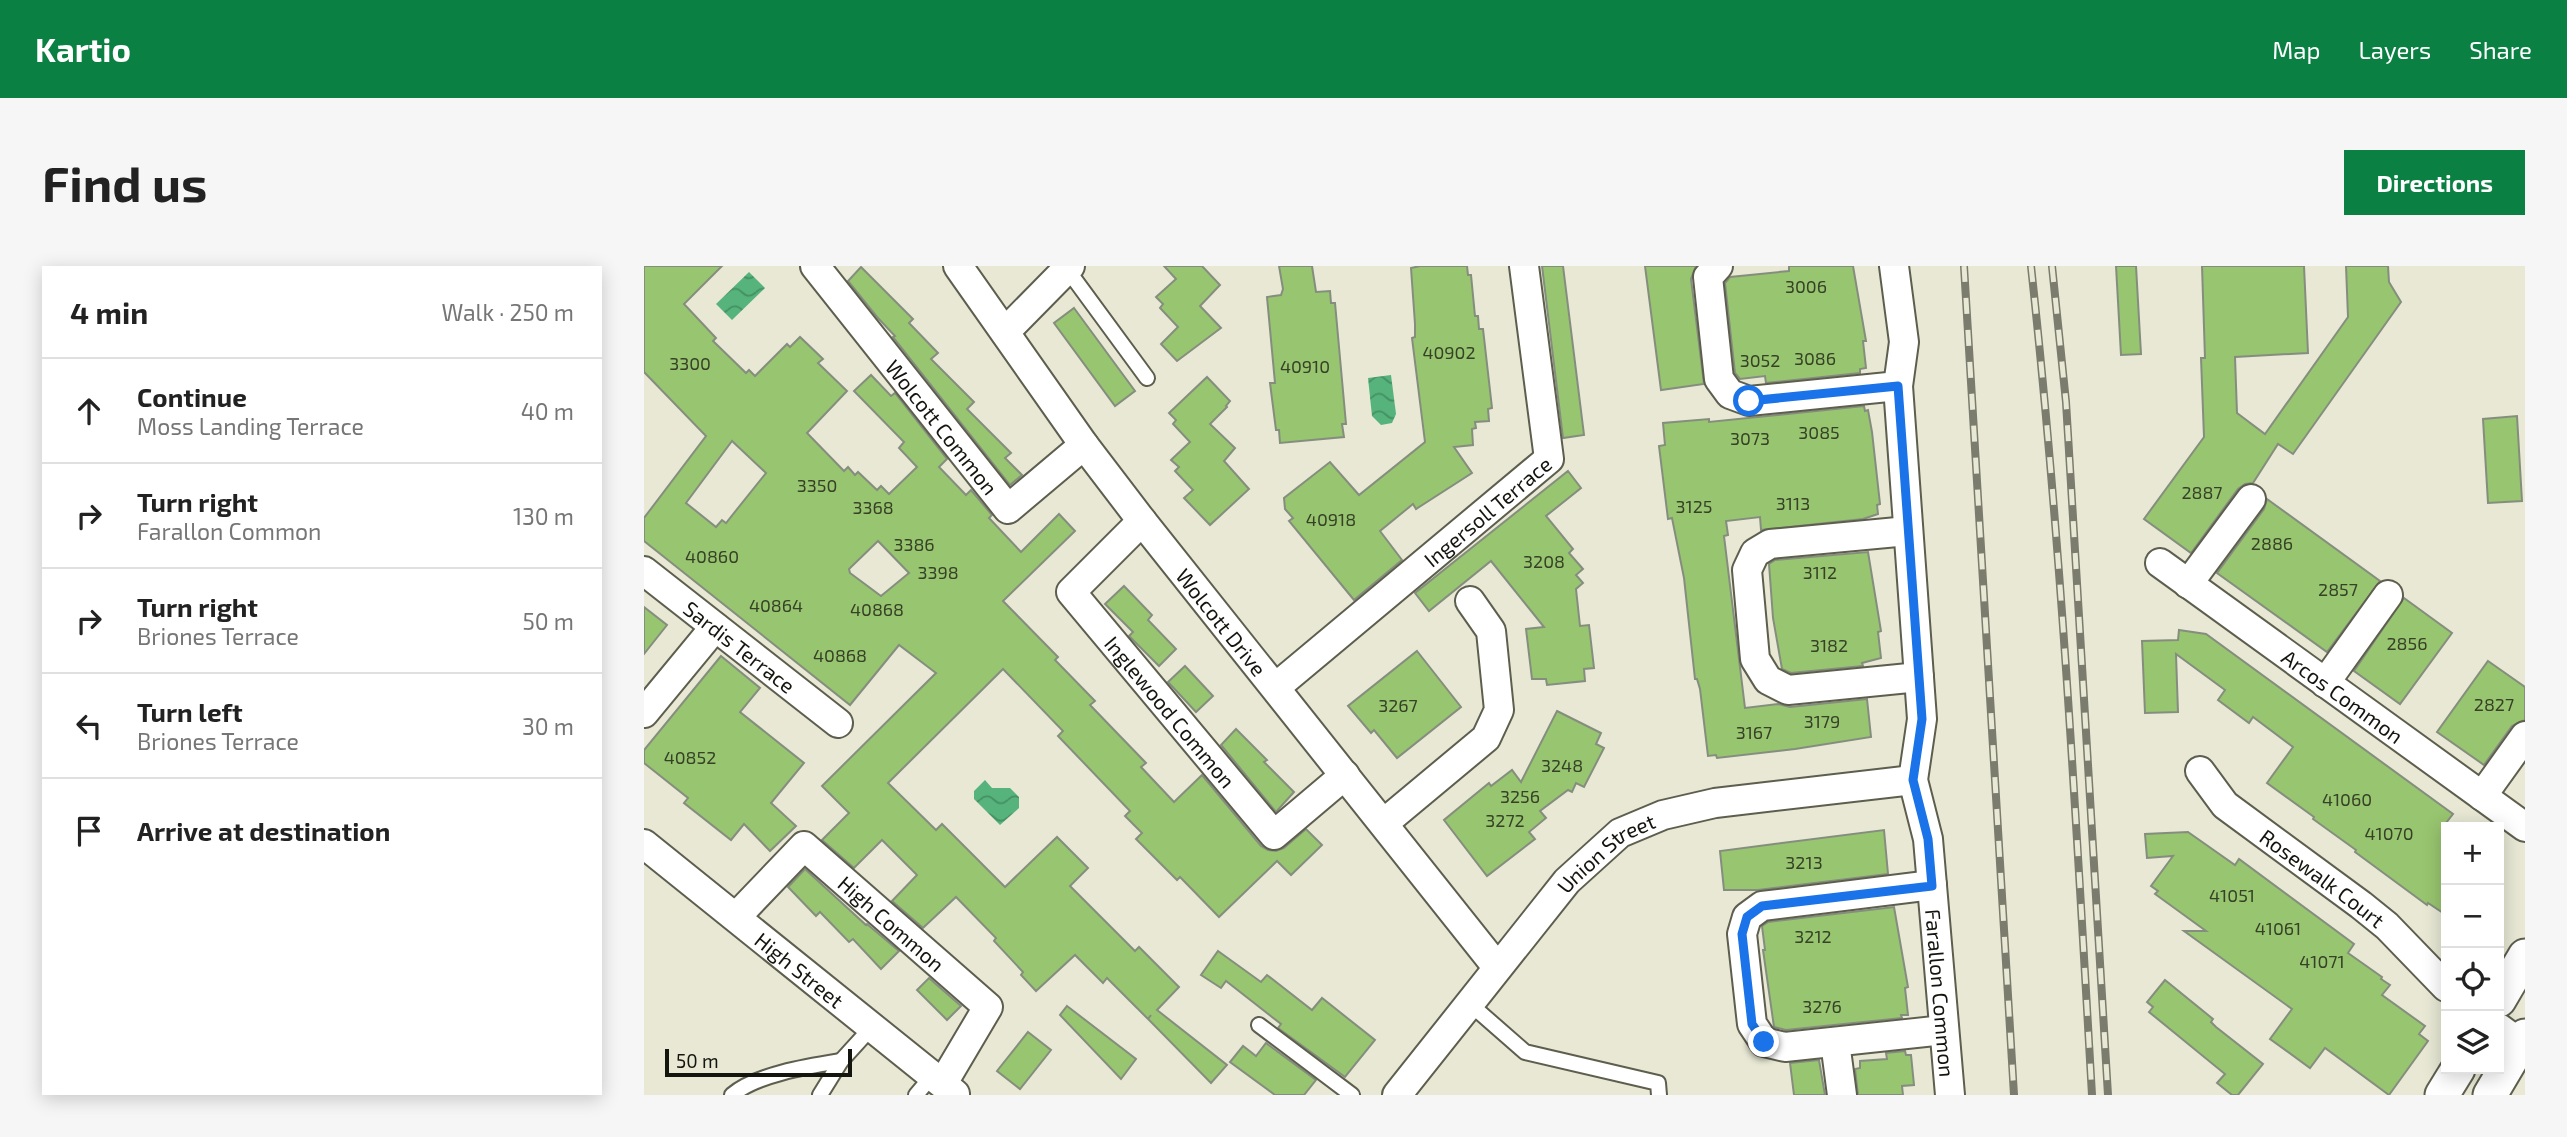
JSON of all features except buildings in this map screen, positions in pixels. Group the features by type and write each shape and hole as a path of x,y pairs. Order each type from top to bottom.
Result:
{"street":[{"name":"Wolcott Common","path":"815,266 1008,509 1084,445"},
{"name":"Wolcott Drive","path":"958,266 1084,445 1142,521 1497,967"},
{"name":"Ingersoll Terrace","path":"1276,687 1549,459 1524,266"},
{"path":"1718,266 1708,277 1719,379 1730,394 1749,401 1898,386"},
{"name":"Farallon Common","path":"1894,266 1904,342 1898,386 1922,719 1913,780 1928,839 1950,1095"},
{"path":"1005,332 1068,267"},
{"path":"2188,584 2251,499"},
{"name":"Inglewood Common","path":"1142,521 1071,593 1274,835 1346,775"},
{"path":"1908,531 1770,544 1755,554 1747,570 1755,659 1768,680 1788,690 1919,677"},
{"name":"Arcos Common","path":"2160,564 2525,827"},
{"name":"Sardis Terrace","path":"644,571 838,723"},
{"path":"2325,682 2388,595"},
{"path":"1384,823 1486,738 1499,709 1491,631 1470,601"},
{"path":"644,713 715,626"},
{"path":"2482,796 2525,736"},
{"name":"Rosewalk Court","path":"2200,771 2225,804 2387,926 2441,982"},
{"name":"Union Street","path":"1397,1095 1567,881 1620,833 1663,815 1715,803 1913,780"},
{"name":"High Street","path":"644,844 871,1028 937,1087"},
{"name":"High Common","path":"736,917 804,846 988,1007 937,1087"},
{"path":"1932,886 1762,906 1747,917 1742,934 1752,1024 1764,1042 1785,1047 1944,1030"},
{"path":"2504,992 2525,956"},
{"path":"2490,1095 2517,1038"},
{"path":"1835,1042 1842,1095"},
{"path":"2442,1095 2455,1074"}],"lane":[{"path":"1068,267 1147,378"},
{"path":"1469,1003 1525,1052 1658,1083 1659,1095"},
{"path":"1259,1025 1352,1095"},
{"path":"820,1095 841,1061 871,1028"},
{"path":"732,1095 763,1080 808,1066 841,1061"}],"water":[{"path":"749,272 765,288 732,320 716,304"},
{"path":"1391,375 1396,414 1392,423 1381,425 1372,416 1368,378"},
{"path":"985,780 992,788 1010,788 1019,797 1019,808 1000,825 974,799 974,791"}],"railway":[{"path":"1964,266 2014,1095"},
{"path":"2031,266 2059,576 2092,1095"},
{"path":"2052,266 2066,402 2108,1095"}],"route":[{"path":"1749,401 1898,386 1922,719 1913,780 1928,839 1932,886 1762,906 1747,917 1742,934 1752,1024 1764,1042"}]}
